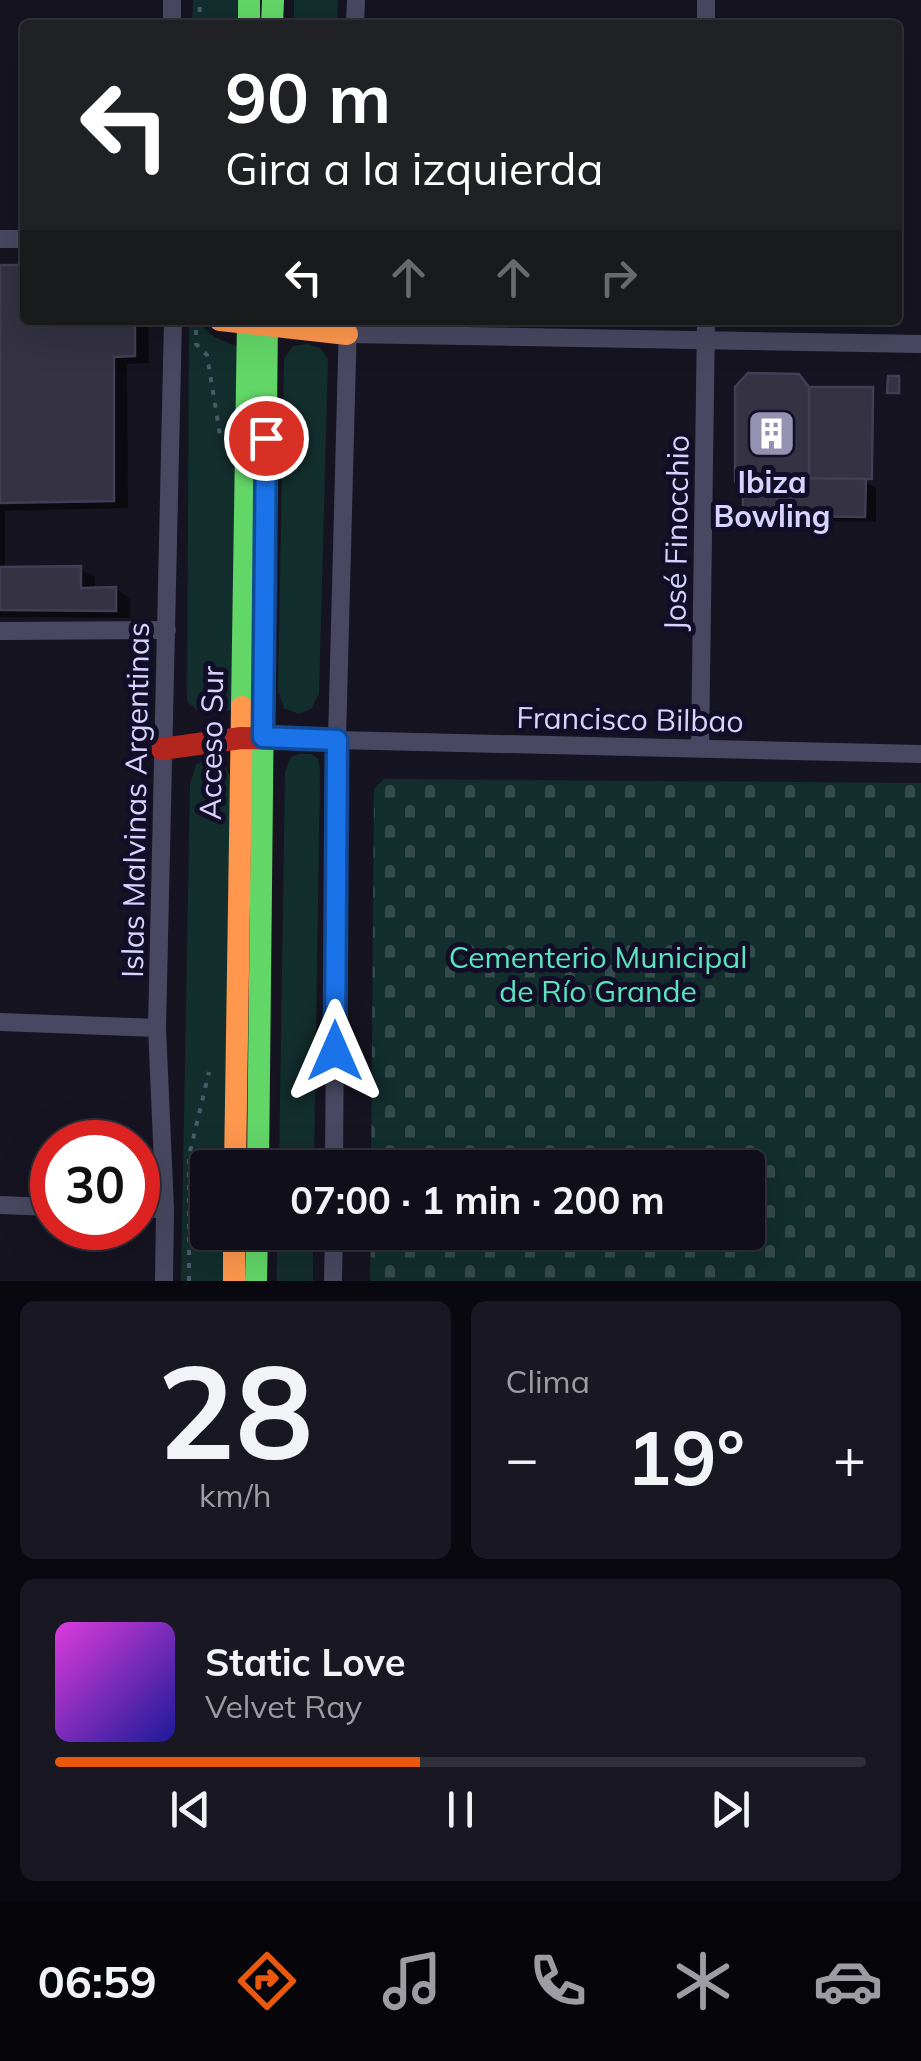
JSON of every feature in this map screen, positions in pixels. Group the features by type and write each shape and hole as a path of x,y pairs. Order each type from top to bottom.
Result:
{"main road":[{"name":"Acceso Sur","path":"255,325 252,737 258,1150"},
{"path":"311,325 348,327"},
{"path":"162,749 252,737 337,740"},
{"name":"Acceso Sur","path":"236,1150 252,737"},
{"path":"234,1250 234,1281"},
{"path":"256,1281 257,1250"}],"street":[{"name":"Islas Malvinas Argentinas","path":"164,1281 166,1209 157,1028 173,325"},
{"name":"José Finocchio","path":"700,748 706,325"},
{"path":"334,1150 337,740 348,327 706,341 921,344"},
{"path":"0,631 167,630"},
{"name":"Francisco Bilbao","path":"337,740 921,754"},
{"path":"0,1022 157,1028"},
{"path":"0,1205 30,1206"},
{"path":"160,1209 166,1209"},
{"path":"333,1281 334,1250"}],"green space":[{"path":"193,0 238,0 237,20 192,20"},
{"path":"294,0 338,0 337,20 294,20"},
{"path":"189,325 201,325 214,337 238,347 231,710 202,712 187,700"},
{"path":"308,344 320,348 328,359 319,694 311,709 299,714 284,708 278,691 284,358 293,346"},
{"path":"214,754 224,763 231,779 226,1150 190,1150 190,1250 225,1250 224,1281 181,1281 190,783 196,765"},
{"path":"312,754 318,759 320,771 314,1150 279,1150 285,772 291,757"},
{"name":"Cementerio Municipal de Río Grande","path":"384,779 921,783 921,1281 370,1281 371,1250 765,1250 765,1150 371,1150 374,789"},
{"path":"277,1250 313,1250 313,1281 277,1281"}],"building":[{"path":"0,265 20,265 20,325 135,325 135,356 114,357 114,501 0,503"},
{"name":"Ibiza Bowling","path":"748,373 799,374 809,387 809,479 778,478 778,522 743,522 743,487 735,481 735,387"},
{"path":"888,376 899,376 899,393 887,393"},
{"path":"809,387 873,387 872,479 809,479"},
{"path":"778,478 866,479 865,517 777,516"},
{"path":"81,566 81,588 116,587 116,611 0,610 0,567"}],"traffic: fast":[{"path":"249,0 249,20"},
{"path":"272,20 273,0"},
{"path":"242,707 248,325"},
{"path":"258,1150 267,325"},
{"path":"256,1281 257,1250"}],"traffic: slow":[{"path":"265,325 347,334"},
{"path":"235,1150 242,707"},
{"path":"234,1250 234,1281"}],"traffic: jam":[{"path":"162,749 241,738 337,740"}],"place":[{"name":"Ibiza Bowling","path":"772,433"}],"route":[{"path":"266,438 263,737 337,740 335,1051"}]}
